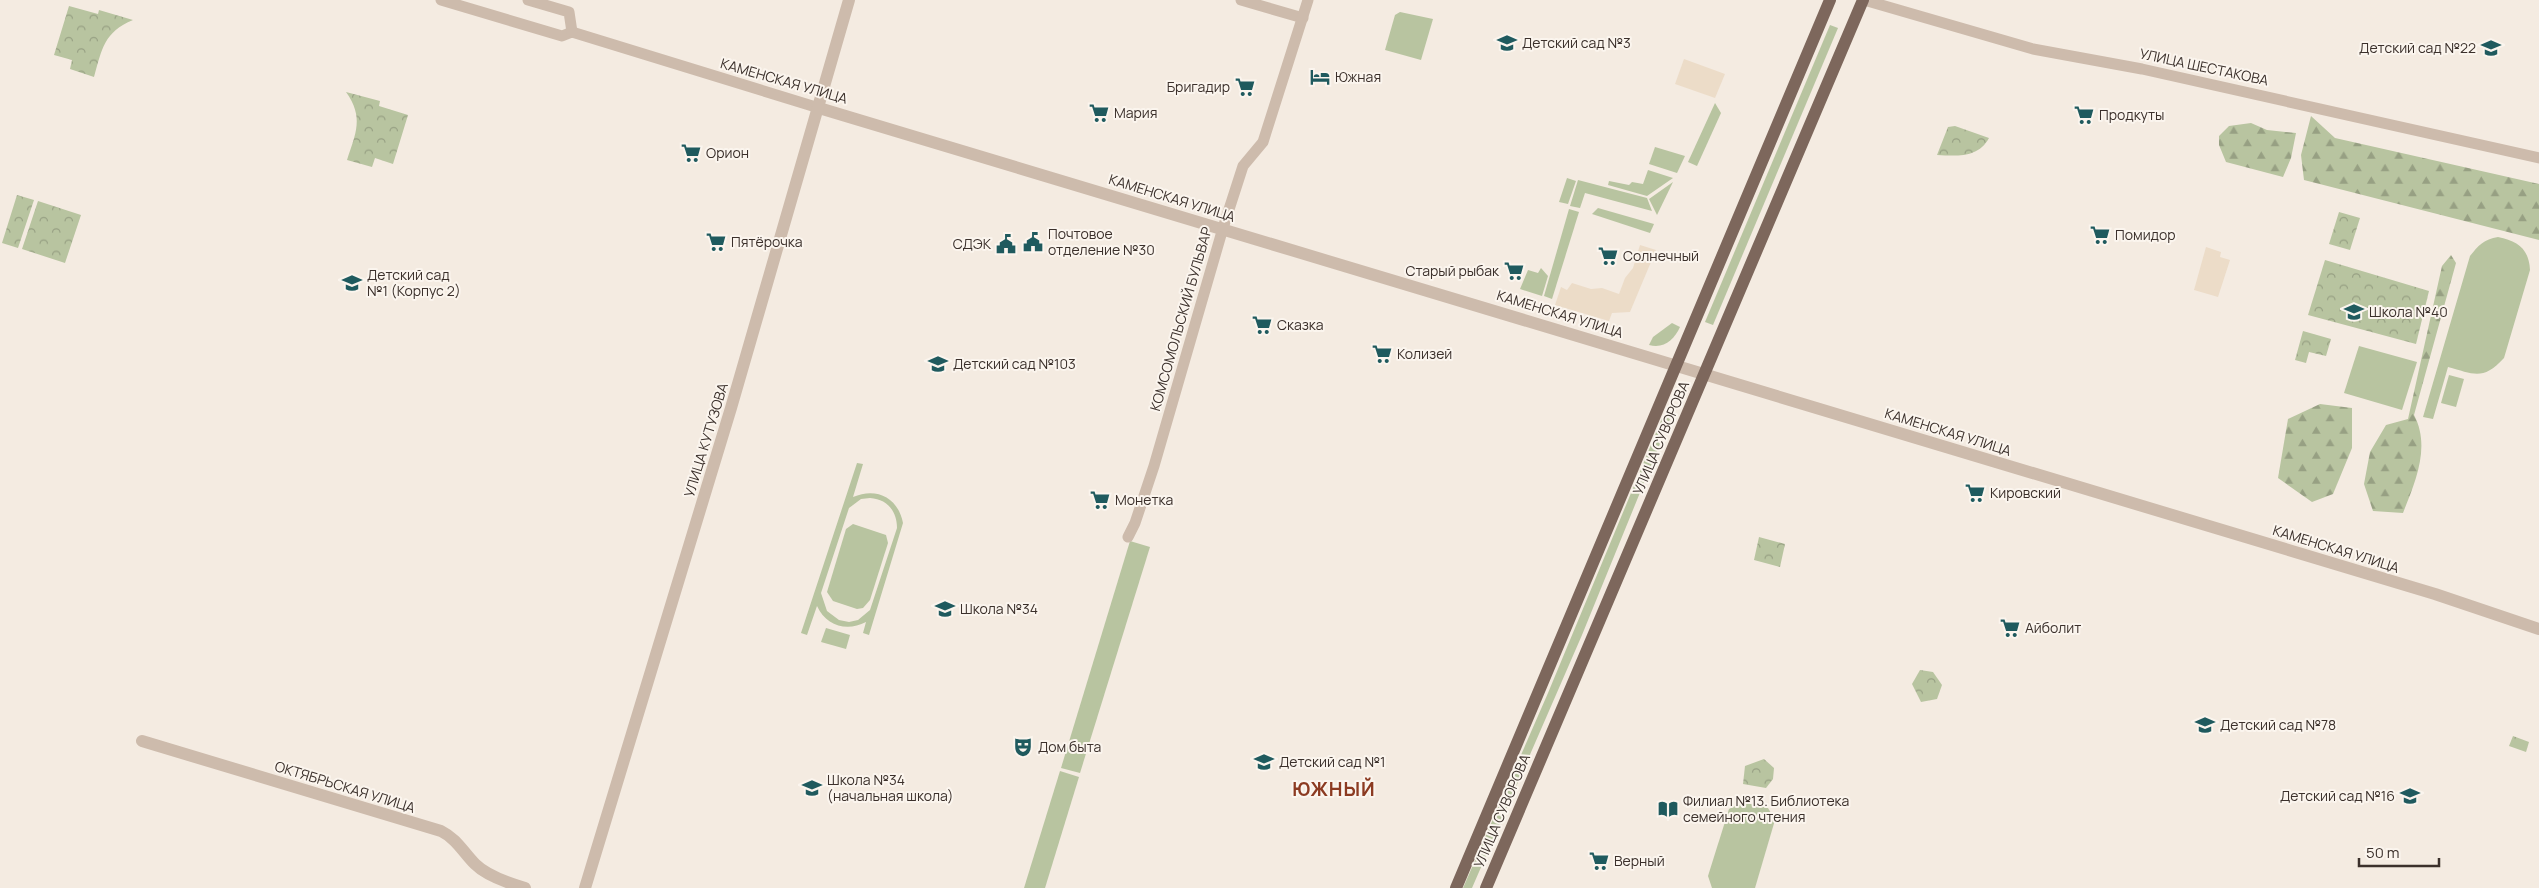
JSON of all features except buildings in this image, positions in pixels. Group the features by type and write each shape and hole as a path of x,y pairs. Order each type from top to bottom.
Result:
{"main road":[{"name":"УЛИЦА СУВОРОВА","path":"1456,888 1830,0"},
{"name":"УЛИЦА СУВОРОВА","path":"1486,888 1863,0"}],"street":[{"name":"КАМЕНСКАЯ УЛИЦА","path":"441,0 562,36 572,32 2435,594 2539,629"},
{"path":"528,0 569,12 572,32"},
{"name":"УЛИЦА КУТУЗОВА","path":"585,888 731,408 849,0"},
{"path":"1241,0 1303,18"},
{"name":"КОМСОМОЛЬСКИЙ БУЛЬВАР","path":"1128,537 1154,466 1223,228 1243,166 1263,142 1308,0"},
{"name":"УЛИЦА ШЕСТАКОВА","path":"1863,0 2032,49 2142,69 2539,158"},
{"name":"ОКТЯБРЬСКАЯ УЛИЦА","path":"142,741 441,831 451,836 476,865 491,875 525,888"}],"green space":[{"path":"69,6 98,14 99,10 133,20 123,25 110,36 102,50 94,77 70,69 72,60 54,55"},
{"path":"1400,12 1433,19 1421,60 1385,50 1395,15"},
{"path":"1830,25 1838,28 1713,325 1705,322"},
{"path":"346,92 380,101 379,106 408,115 393,164 375,158 372,167 347,160 357,125 357,117 352,101"},
{"path":"1715,103 1721,113 1697,166 1688,162"},
{"path":"2311,116 2335,138 2539,184 2539,240 2304,180 2301,155"},
{"path":"2251,123 2267,130 2296,133 2291,158 2283,177 2226,162 2219,145 2219,136 2229,126"},
{"path":"1955,126 1989,138 1979,149 1967,154 1937,155 1948,127"},
{"path":"1655,147 1685,156 1677,173 1649,164"},
{"path":"1648,170 1673,178 1647,196 1608,185 1609,181 1629,185 1632,182 1643,184"},
{"path":"1567,178 1576,181 1568,204 1559,202"},
{"path":"1578,180 1647,198 1652,211 1585,193 1580,208 1570,206"},
{"path":"1673,182 1657,215 1649,199"},
{"path":"17,195 34,200 18,248 2,243"},
{"path":"38,201 81,215 65,263 22,249"},
{"path":"1598,208 1654,224 1650,233 1592,214"},
{"path":"1569,209 1579,212 1552,299 1544,296"},
{"path":"2339,212 2360,218 2350,250 2329,244"},
{"path":"2498,237 2517,244 2525,251 2530,270 2504,358 2490,370 2478,374 2448,367 2433,419 2423,417 2470,256 2482,243"},
{"path":"2451,255 2456,263 2414,415 2421,439 2421,452 2416,477 2403,513 2373,511 2364,484 2370,452 2386,425 2408,419 2442,266"},
{"path":"2325,260 2429,291 2416,344 2308,315"},
{"path":"1541,268 1548,276 1542,296 1520,289 1528,270 1538,273"},
{"path":"1672,323 1680,327 1672,339 1659,346 1649,345 1653,337"},
{"path":"2303,331 2331,339 2326,356 2309,352 2306,363 2295,360"},
{"path":"2359,346 2417,362 2402,410 2344,393"},
{"path":"2449,375 2464,379 2456,407 2441,403"},
{"path":"2320,404 2352,408 2352,448 2333,494 2312,502 2278,478 2288,419"},
{"path":"1663,416 1670,419 1582,635 1472,888 1463,888 1548,693"},
{"path":"857,463 863,464 853,497 870,493 885,497 896,507 903,523 869,635 863,633 866,622 852,627 838,625 826,618 817,606 807,635 801,633","holes":["861,499 876,499 886,503 893,511 897,528 870,610 858,620 849,622 839,620 827,611 821,593 849,508"]},
{"path":"853,524 886,535 888,543 870,600 863,608 857,609 833,601 827,592 846,529"},
{"path":"1759,537 1785,544 1780,567 1754,560"},
{"path":"1130,541 1150,547 1080,773 1061,768"},
{"path":"826,628 850,635 846,649 821,642"},
{"path":"1920,670 1933,672 1942,685 1937,699 1921,702 1912,684"},
{"path":"2513,736 2529,742 2526,752 2509,746"},
{"path":"1764,759 1774,768 1773,779 1766,788 1743,784 1745,766"},
{"path":"1060,771 1079,777 1045,888 1024,888"},
{"path":"1742,802 1768,808 1775,820 1755,888 1712,888 1708,876 1729,809"}],"shaded area":[{"path":"1684,59 1725,74 1715,98 1675,84"},
{"path":"1640,245 1656,250 1630,312 1612,313 1609,321 1555,305 1561,287 1567,290 1572,283 1591,289 1602,288 1619,294 1625,278 1633,268"},
{"path":"2206,247 2221,252 2220,257 2230,260 2218,297 2194,290"}],"place":[{"name":"Детский сад №3","path":"1507,43"},
{"name":"Детский сад №22","path":"2491,48"},
{"name":"Южная","path":"1320,77"},
{"name":"Бригадир","path":"1245,87"},
{"name":"Мария","path":"1099,113"},
{"name":"Продкуты","path":"2084,115"},
{"name":"Орион","path":"691,153"},
{"name":"Помидор","path":"2100,235"},
{"name":"Пятёрочка","path":"716,242"},
{"name":"Почтовое отделение №30","path":"1033,242"},
{"name":"СДЭК","path":"1006,244"},
{"name":"Солнечный","path":"1608,256"},
{"name":"Старый рыбак","path":"1514,271"},
{"name":"Детский сад №1 (Корпус 2)","path":"352,283"},
{"name":"Школа №40","path":"2354,312"},
{"name":"Сказка","path":"1262,325"},
{"name":"Колизей","path":"1382,354"},
{"name":"Детский сад №103","path":"938,364"},
{"name":"Кировский","path":"1975,493"},
{"name":"Монетка","path":"1100,500"},
{"name":"Школа №34","path":"945,609"},
{"name":"Айболит","path":"2010,628"},
{"name":"Детский сад №78","path":"2205,725"},
{"name":"Дом быта","path":"1023,747"},
{"name":"Детский сад №1","path":"1264,762"},
{"name":"Школа №34 (начальная школа)","path":"812,788"},
{"name":"Детский сад №16","path":"2410,796"},
{"name":"Филиал №13. Библиотека семейного чтения","path":"1668,809"},
{"name":"Верный","path":"1599,861"}],"district":[{"name":"ЮЖНЫЙ","path":"1334,789"}]}
